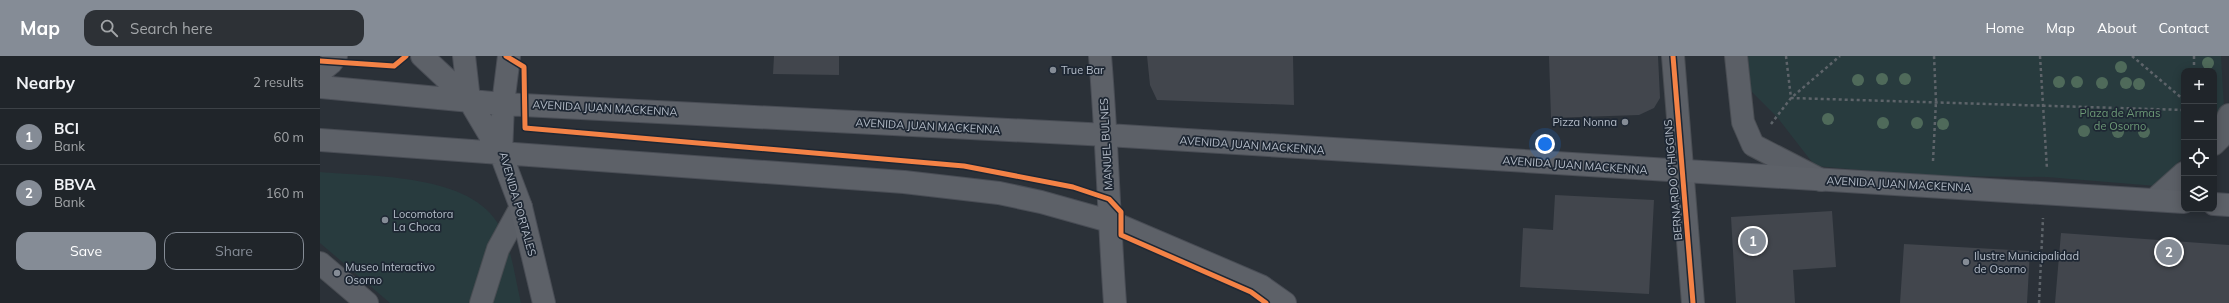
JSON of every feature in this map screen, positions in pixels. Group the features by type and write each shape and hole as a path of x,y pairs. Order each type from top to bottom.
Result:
{"main road":[{"path":"320,72 336,56"},
{"path":"422,56 468,100 501,154"},
{"path":"464,56 468,100"},
{"name":"AVENIDA PORTALES","path":"509,56 503,104 501,154 521,207 544,303"},
{"name":"MANUEL BULNES","path":"1100,56 1107,135 1115,303"},
{"name":"AVENIDA JUAN MACKENNA","path":"320,87 503,104 1107,135 1821,180 2046,185 2154,200 2181,202"},
{"path":"320,140 952,186 1041,202 1110,221 1260,286 1285,303"},
{"path":"2217,204 2229,205"}],"street":[{"name":"BERNARDO O'HIGGINS","path":"1674,56 1693,303"},
{"path":"1736,56 1743,122 1754,145 1821,180"},
{"path":"2217,141 2220,138 2229,115"},
{"path":"2154,200 2181,176"},
{"path":"481,303 498,249 521,207"},
{"path":"320,263 367,303"}],"path":[{"path":"1786,56 1791,98"},
{"path":"1777,117 1791,98 1840,56"},
{"path":"1932,168 1936,101 1934,56"},
{"path":"2039,303 2046,185 2044,106 2040,56"},
{"path":"2132,56 2181,97"},
{"path":"2194,56 2194,68"},
{"path":"1791,98 1936,101 2181,110"}],"green space":[{"name":"Plaza de Armas de Osorno","path":"1748,56 2221,56 2224,108 2217,116 2217,68 2181,68 2181,159 2156,186 2047,177 1932,176 1815,166 1777,117 1751,91"},
{"path":"320,172 392,177 419,181 444,187 467,196 486,209 500,227 508,245 521,303 390,303 320,243"}],"building":[{"path":"774,56 839,56 839,75 773,74"},
{"path":"1147,56 1293,56 1294,105 1157,100 1150,85"},
{"path":"1549,56 1658,56 1660,98 1654,108 1639,115 1551,118"},
{"path":"1555,195 1654,200 1649,294 1520,287 1523,228 1553,230"},
{"path":"1832,211 1836,267 1793,270 1795,303 1736,303 1731,217"},
{"path":"2061,233 2229,245 2229,303 2055,303"},
{"path":"1904,244 2030,251 2027,303 1900,303"}],"cycle path":[{"path":"320,61 394,66 406,56"},
{"path":"506,56 524,67 525,128 964,166 1073,187 1109,199 1121,212 1121,235 1251,292 1266,303"},
{"path":"1673,56 1693,303"}],"place":[{"name":"True Bar","path":"1053,70"},
{"name":"Pizza Nonna","path":"1625,122"},
{"name":"Locomotora La Choca","path":"385,220"},
{"name":"BCI","path":"1753,241"},
{"name":"BBVA","path":"2169,252"},
{"name":"Ilustre Municipalidad de Osorno","path":"1966,262"},
{"name":"Museo Interactivo Osorno","path":"337,273"}]}
